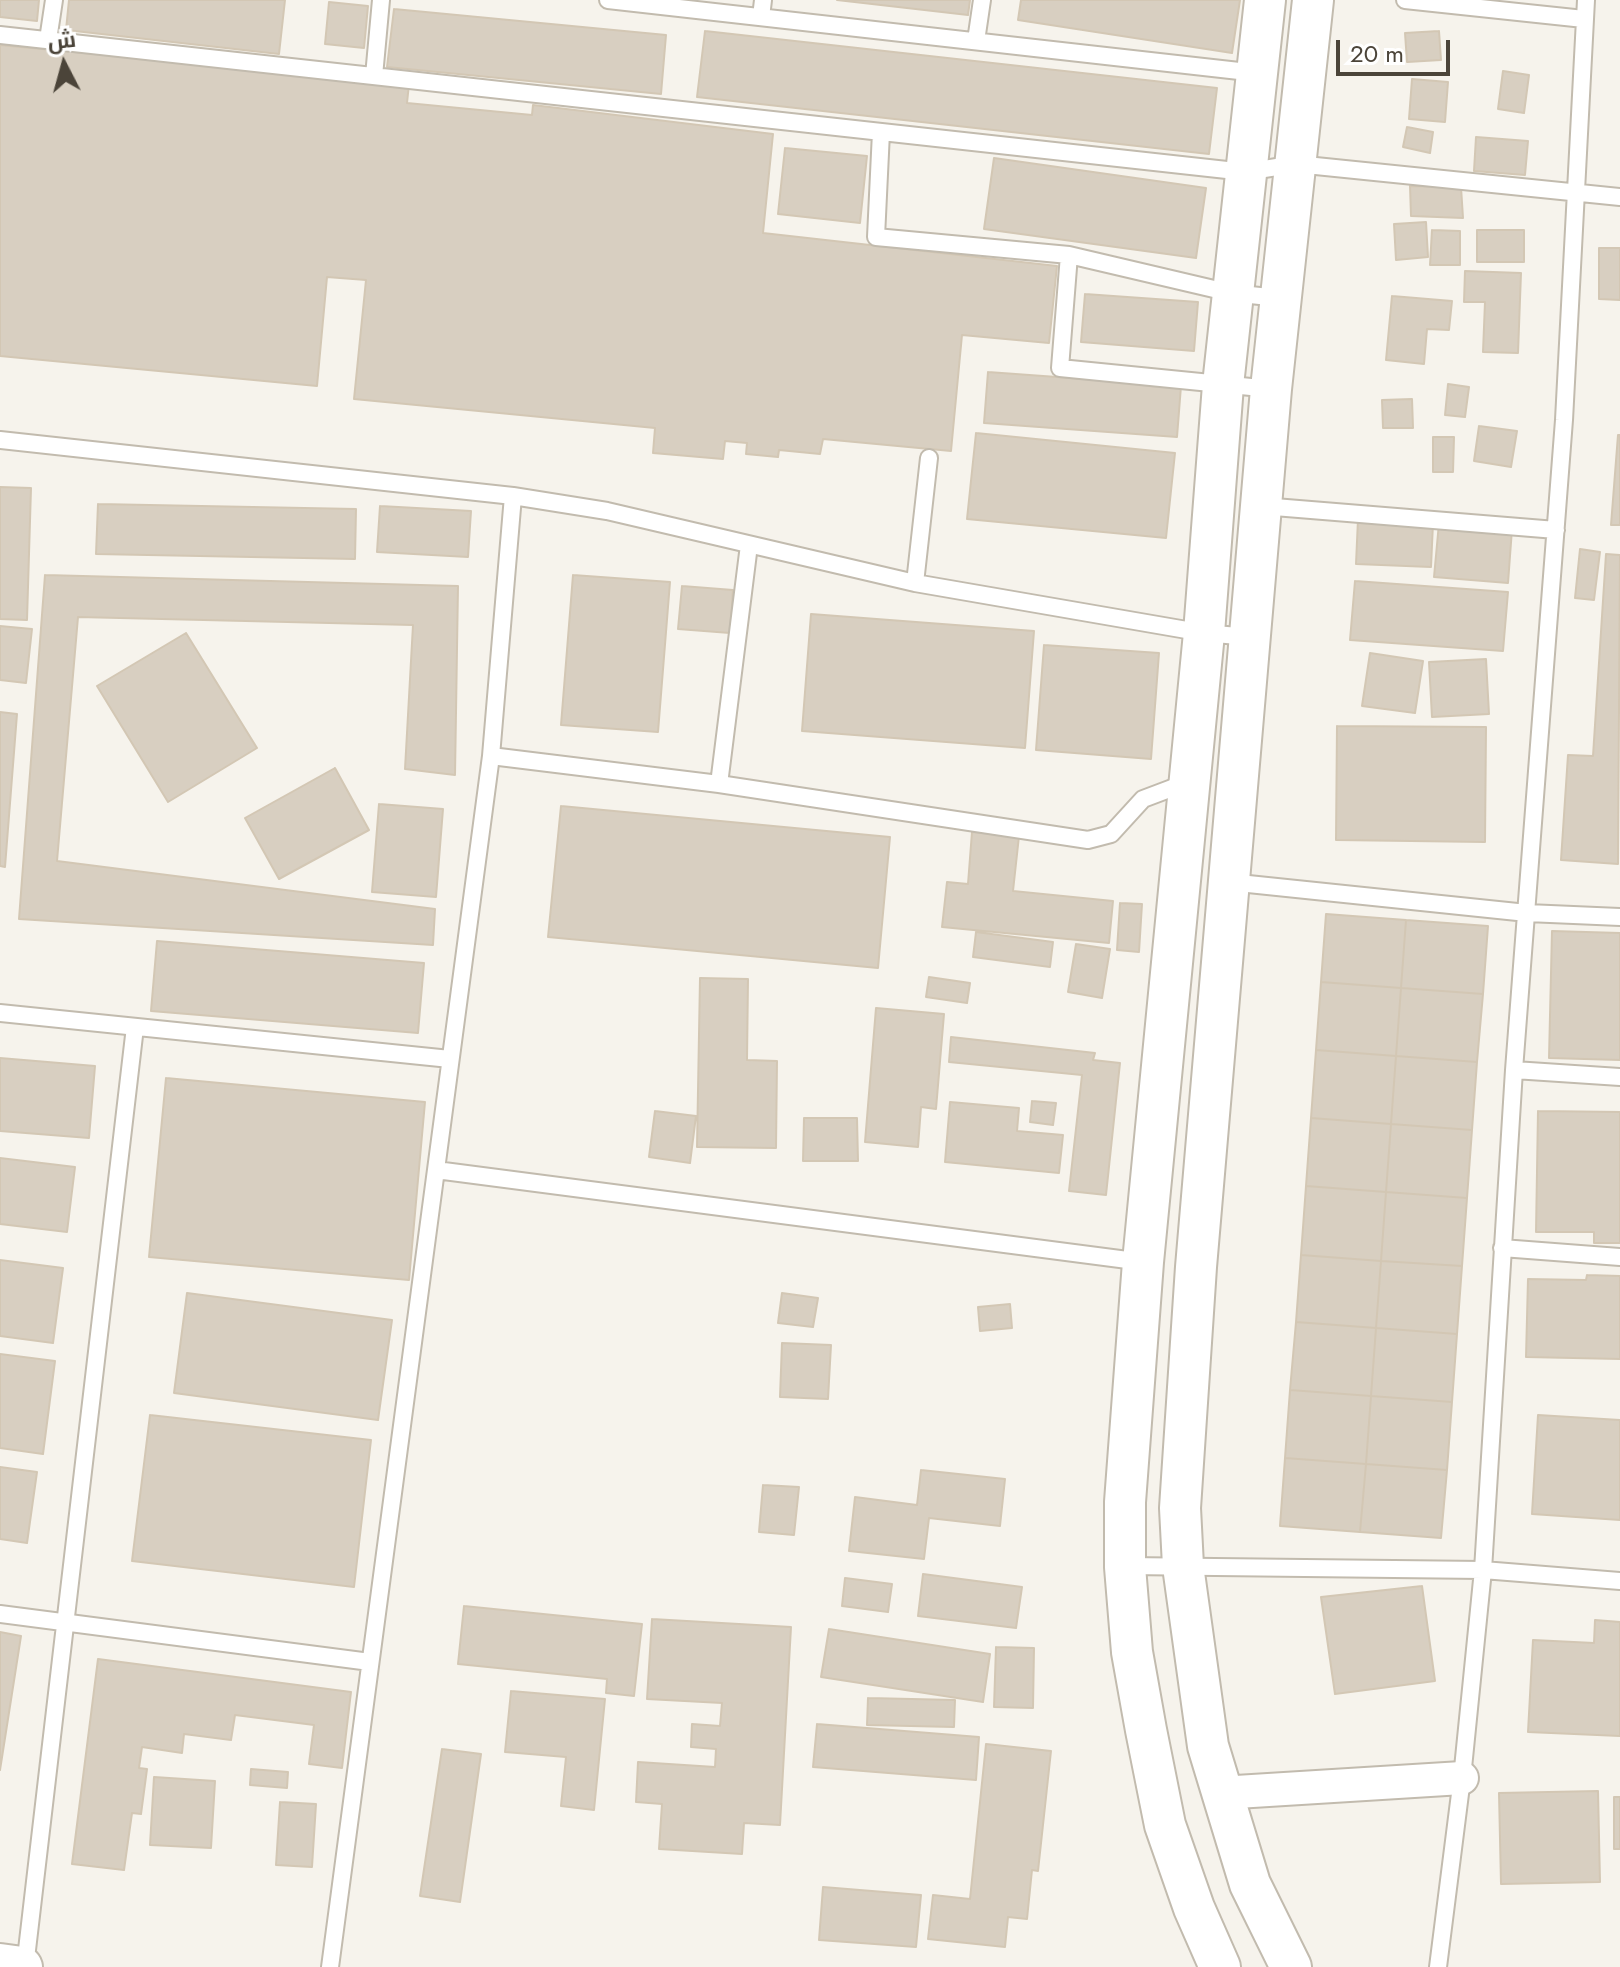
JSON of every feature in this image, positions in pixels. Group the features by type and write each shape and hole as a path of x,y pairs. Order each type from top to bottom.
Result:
{"street":[{"path":"1220,1967 1194,1908 1165,1825 1132,1652 1125,1567 1125,1502 1143,1262 1204,633 1231,293 1265,0"},
{"path":"1291,1967 1250,1884 1208,1746 1183,1566 1182,1464 1228,882 1252,637 1279,298 1313,0"},
{"path":"1212,503 1262,506"},
{"path":"1220,1793 1462,1778"},
{"path":"0,1964 23,1967"}],"lane":[{"path":"48,40 54,0"},
{"path":"374,76 381,0"},
{"path":"608,0 762,9 976,41 1258,73"},
{"path":"976,41 982,0"},
{"path":"1405,0 1584,19"},
{"path":"1438,1967 1462,1778 1483,1570 1514,1070 1556,530 1586,0"},
{"path":"0,35 1245,172 1296,164 1620,197"},
{"path":"881,132 876,237 1069,255 1231,293 1279,298"},
{"path":"1069,255 1060,368 1271,389"},
{"path":"0,440 513,496 607,511 915,583 1204,633 1252,637"},
{"path":"915,583 929,458"},
{"path":"330,1967 491,756 513,496"},
{"path":"1262,506 1556,530"},
{"path":"719,784 749,545"},
{"path":"491,756 719,784 1088,840 1111,834 1143,799 1189,782"},
{"path":"1228,882 1527,913 1620,917"},
{"path":"0,1013 450,1059"},
{"path":"23,1967 135,1027"},
{"path":"1514,1070 1620,1077"},
{"path":"436,1170 1143,1262"},
{"path":"1502,1248 1620,1257"},
{"path":"1125,1567 1483,1570 1620,1581"},
{"path":"0,1614 370,1662"}],"building":[{"path":"0,0 39,0 37,21 0,17"},
{"path":"69,0 285,0 279,54 66,30"},
{"path":"837,0 970,0 968,15"},
{"path":"1021,0 1240,0 1232,53 1018,20"},
{"path":"329,2 368,6 364,48 325,44"},
{"path":"394,9 666,35 661,94 387,67"},
{"path":"705,31 1217,88 1209,154 697,97"},
{"path":"1439,31 1441,60 1407,62 1405,33"},
{"path":"0,45 409,84 407,103 532,115 533,105 773,134 763,233 1057,266 1049,343 962,335 951,451 823,439 820,454 779,450 778,457 746,454 747,443 725,441 723,459 653,453 655,428 354,399 366,280 327,277 317,386 0,356"},
{"path":"1503,71 1529,75 1524,113 1498,109"},
{"path":"1412,79 1448,82 1445,122 1409,119"},
{"path":"1407,127 1433,132 1430,153 1403,147"},
{"path":"1476,137 1528,141 1525,175 1474,171"},
{"path":"785,148 867,156 860,223 778,214"},
{"path":"994,158 1206,188 1196,258 984,229"},
{"path":"1410,186 1461,187 1463,218 1411,216"},
{"path":"1426,222 1428,257 1396,260 1394,224"},
{"path":"1432,230 1460,231 1460,265 1430,265"},
{"path":"1477,230 1524,230 1524,262 1477,262"},
{"path":"1599,248 1620,248 1620,300 1599,299"},
{"path":"1465,271 1521,273 1518,353 1483,352 1485,302 1464,302"},
{"path":"1085,294 1198,302 1194,351 1081,342"},
{"path":"1392,296 1452,301 1449,330 1427,329 1424,364 1386,360"},
{"path":"988,372 1181,386 1177,437 984,423"},
{"path":"1448,384 1469,387 1465,417 1445,415"},
{"path":"1412,399 1413,428 1383,428 1382,400"},
{"path":"1479,426 1517,431 1511,467 1474,461"},
{"path":"976,433 1175,453 1166,538 967,519"},
{"path":"1618,435 1620,525 1611,525"},
{"path":"1433,437 1454,437 1453,472 1433,472"},
{"path":"0,487 31,488 27,620 0,619"},
{"path":"98,504 356,509 355,559 96,554"},
{"path":"380,506 471,511 468,557 377,552"},
{"path":"1358,519 1433,523 1431,567 1356,564"},
{"path":"1439,523 1512,529 1508,583 1434,577"},
{"path":"1580,549 1600,552 1594,600 1575,598"},
{"path":"1606,554 1620,555 1618,864 1561,860 1568,755 1593,756"},
{"path":"45,575 458,586 455,775 405,769 413,625 78,617 57,861 435,909 433,945 19,919"},
{"path":"573,575 670,582 658,732 561,725"},
{"path":"1355,581 1508,592 1503,651 1350,640"},
{"path":"682,586 733,590 730,633 678,629"},
{"path":"811,614 1034,631 1025,748 802,731"},
{"path":"0,626 32,629 26,683 0,680"},
{"path":"186,633 257,748 168,802 97,686"},
{"path":"1044,645 1159,653 1151,759 1036,750"},
{"path":"1370,653 1423,661 1415,713 1362,706"},
{"path":"1486,659 1489,714 1432,717 1429,662"},
{"path":"0,712 17,714 5,867 0,866"},
{"path":"1337,726 1486,727 1485,842 1336,840"},
{"path":"335,768 369,830 279,879 245,818"},
{"path":"379,804 443,809 436,897 372,892"},
{"path":"561,806 890,837 878,968 548,937"},
{"path":"972,832 1019,836 1013,891 1113,901 1109,943 942,927 947,882 968,884"},
{"path":"1120,903 1142,904 1139,952 1117,950"},
{"path":"1326,914 1406,920 1401,988 1321,982"},
{"path":"1406,920 1488,926 1483,994 1401,988"},
{"path":"1552,931 1620,933 1620,1060 1549,1058"},
{"path":"976,932 1053,942 1050,967 973,957"},
{"path":"157,941 424,963 418,1033 151,1011"},
{"path":"1076,944 1110,949 1102,998 1068,992"},
{"path":"929,977 970,983 967,1003 926,997"},
{"path":"700,978 748,979 747,1060 777,1061 776,1148 697,1147"},
{"path":"1321,982 1401,988 1396,1056 1316,1050"},
{"path":"1401,988 1483,994 1477,1062 1396,1056"},
{"path":"876,1008 944,1014 936,1109 921,1107 918,1147 865,1142"},
{"path":"951,1037 1095,1053 1093,1060 1120,1063 1106,1195 1069,1191 1082,1075 949,1062"},
{"path":"1316,1050 1396,1056 1391,1124 1311,1118"},
{"path":"1396,1056 1477,1062 1472,1130 1391,1124"},
{"path":"0,1058 95,1066 89,1138 0,1131"},
{"path":"166,1078 425,1102 409,1280 149,1257"},
{"path":"1032,1101 1056,1103 1053,1125 1030,1122"},
{"path":"950,1102 1019,1108 1017,1131 1063,1135 1059,1173 945,1162"},
{"path":"655,1111 696,1116 690,1163 649,1157"},
{"path":"1538,1111 1620,1112 1620,1243 1594,1243 1594,1232 1536,1232"},
{"path":"804,1118 857,1118 858,1161 803,1161"},
{"path":"1311,1118 1391,1124 1386,1192 1306,1186"},
{"path":"1391,1124 1472,1130 1467,1198 1386,1192"},
{"path":"0,1158 75,1167 67,1232 0,1224"},
{"path":"1306,1186 1386,1192 1381,1261 1301,1255"},
{"path":"1386,1192 1467,1198 1462,1266 1381,1261"},
{"path":"1301,1255 1381,1261 1376,1328 1296,1322"},
{"path":"0,1260 63,1268 53,1343 0,1336"},
{"path":"1381,1261 1462,1266 1457,1334 1376,1328"},
{"path":"1587,1275 1620,1276 1620,1359 1526,1357 1528,1279 1586,1280"},
{"path":"187,1293 392,1320 378,1420 174,1393"},
{"path":"782,1293 818,1298 813,1327 778,1323"},
{"path":"1010,1304 1012,1328 980,1331 978,1307"},
{"path":"1296,1322 1376,1328 1371,1396 1290,1390"},
{"path":"1376,1328 1457,1334 1452,1402 1371,1396"},
{"path":"782,1343 831,1345 828,1399 780,1397"},
{"path":"0,1354 55,1361 43,1454 0,1448"},
{"path":"1290,1390 1371,1396 1366,1464 1285,1458"},
{"path":"1371,1396 1452,1402 1447,1470 1366,1464"},
{"path":"150,1415 371,1440 354,1587 132,1561"},
{"path":"1538,1415 1620,1420 1620,1520 1532,1514"},
{"path":"1285,1458 1366,1464 1360,1532 1280,1526"},
{"path":"1366,1464 1447,1470 1441,1538 1360,1532"},
{"path":"0,1467 37,1472 27,1543 0,1539"},
{"path":"921,1470 1005,1479 1000,1526 929,1518 924,1559 849,1551 855,1497 917,1505"},
{"path":"763,1485 799,1487 794,1535 759,1532"},
{"path":"923,1574 1022,1587 1016,1628 918,1616"},
{"path":"845,1578 892,1584 888,1612 842,1606"},
{"path":"1422,1586 1435,1681 1335,1694 1321,1597"},
{"path":"464,1606 642,1624 634,1696 606,1693 607,1679 458,1664"},
{"path":"652,1619 791,1627 780,1825 744,1823 742,1854 659,1849 662,1804 636,1802 638,1762 715,1767 716,1749 691,1747 692,1724 720,1726 722,1703 647,1699"},
{"path":"1595,1620 1620,1622 1620,1736 1528,1732 1533,1640 1594,1643"},
{"path":"829,1629 990,1654 983,1702 821,1677"},
{"path":"0,1632 21,1636 0,1770"},
{"path":"996,1647 1034,1648 1033,1708 994,1707"},
{"path":"98,1659 351,1692 342,1768 309,1764 314,1725 235,1715 231,1740 184,1734 182,1753 142,1747 139,1768 147,1769 141,1814 132,1813 124,1870 72,1864"},
{"path":"511,1691 605,1699 594,1810 561,1806 566,1757 505,1752"},
{"path":"868,1698 955,1700 954,1727 867,1725"},
{"path":"817,1724 979,1737 976,1780 813,1767"},
{"path":"986,1744 1051,1751 1038,1871 1032,1870 1027,1919 1008,1917 1005,1947 928,1939 933,1895 970,1899"},
{"path":"442,1749 481,1754 460,1902 420,1896"},
{"path":"251,1769 288,1772 287,1788 250,1785"},
{"path":"154,1777 215,1781 211,1848 150,1845"},
{"path":"1598,1791 1600,1882 1501,1884 1499,1793"},
{"path":"1614,1797 1620,1797 1620,1849 1614,1849"},
{"path":"280,1802 316,1804 312,1867 276,1865"},
{"path":"823,1887 921,1895 916,1947 819,1940"}]}
